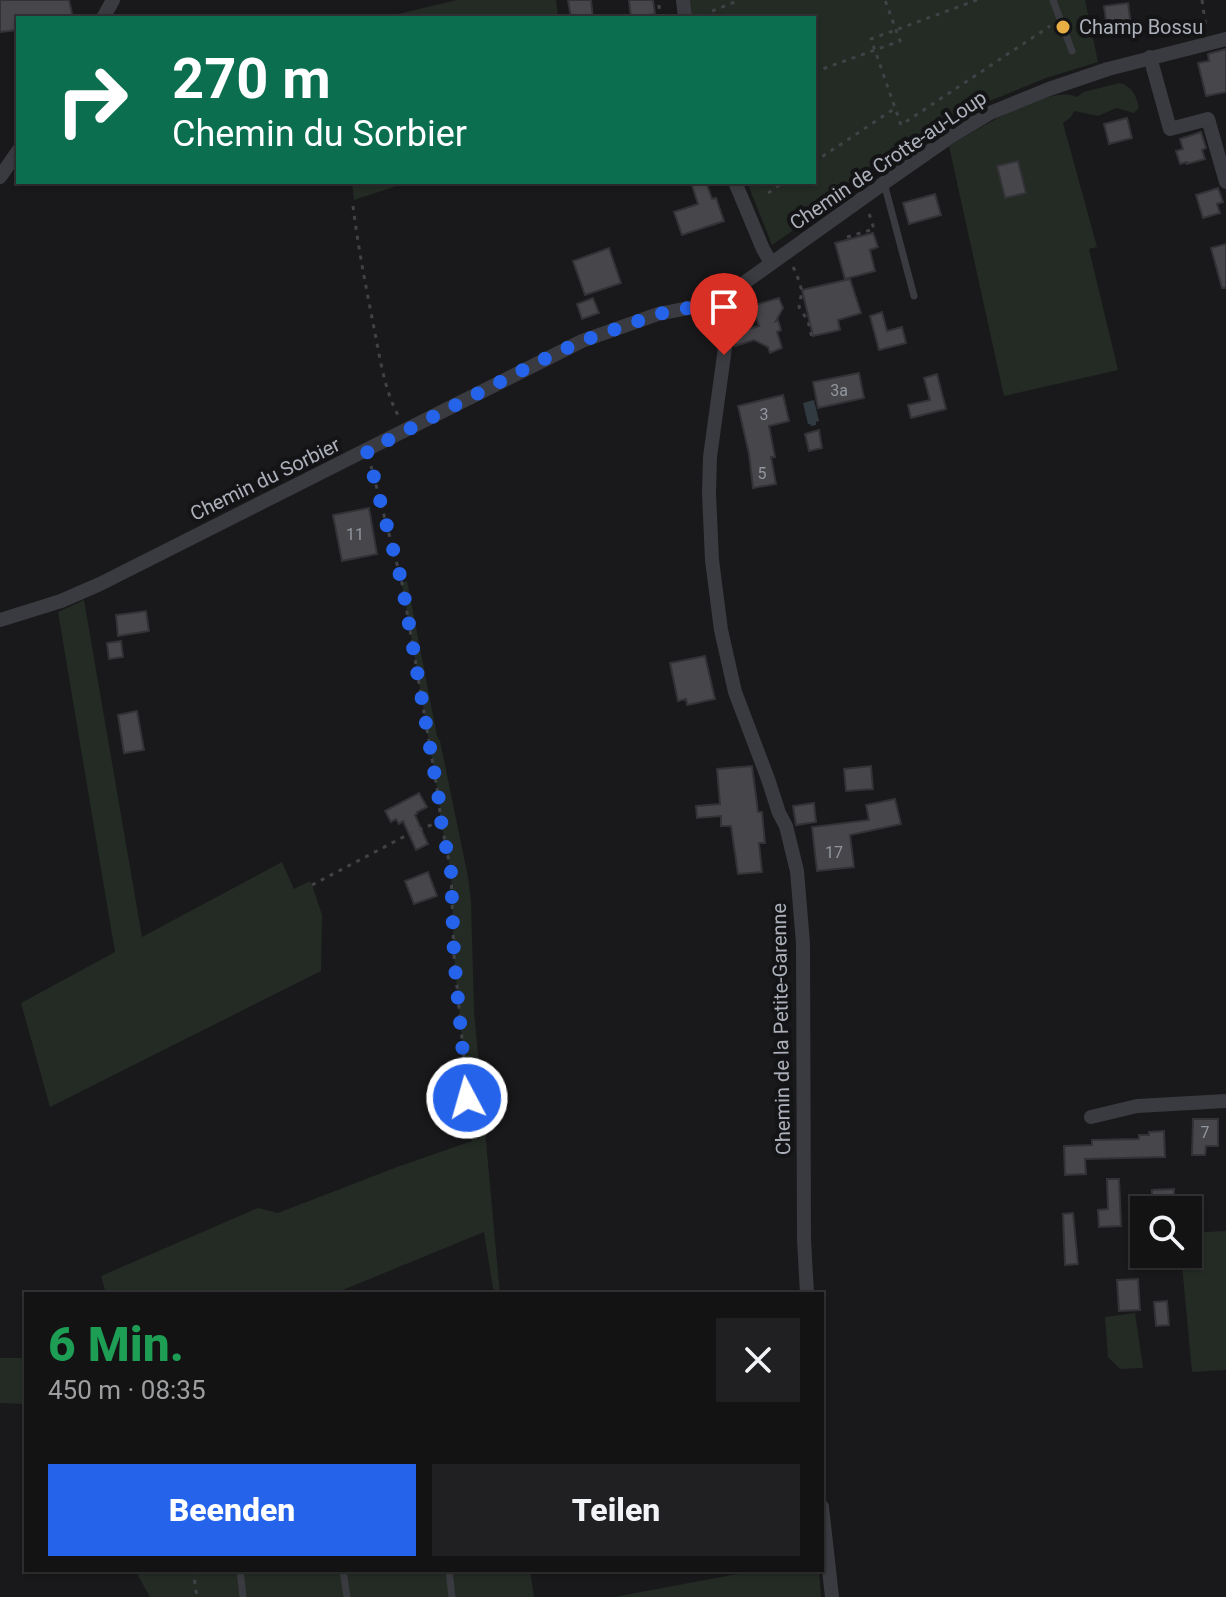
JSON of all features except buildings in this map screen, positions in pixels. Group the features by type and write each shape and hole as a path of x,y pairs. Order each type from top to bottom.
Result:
{"street":[{"name":"Chemin de Crotte-au-Loup","path":"723,298 950,137 990,113 1049,89 1150,57 1226,39"},
{"path":"1150,57 1170,129 1208,119 1226,182"},
{"path":"0,177 16,154"},
{"path":"736,184 763,249 777,259"},
{"name":"Chemin du Sorbier","path":"0,620 61,601 100,584 582,341 658,314 723,298"},
{"name":"Chemin de la Petite-Garenne","path":"723,298 727,333 709,475 712,560 721,630 735,692 786,826 797,871 803,943 807,1292"},
{"path":"1091,1117 1137,1106 1226,1101"},
{"path":"824,1525 832,1597"}],"lane":[{"path":"1053,0 1072,51"},
{"path":"884,183 914,296"},
{"path":"240,1572 243,1597"},
{"path":"343,1572 347,1597"},
{"path":"449,1572 452,1597"}],"path":[{"path":"712,11 740,0"},
{"path":"816,71 900,41 885,0"},
{"path":"977,0 871,39 901,125 1060,19"},
{"path":"1202,0 1205,24"},
{"path":"659,5 660,16"},
{"path":"816,161 895,108"},
{"path":"768,193 781,184"},
{"path":"847,237 874,229 865,197"},
{"path":"353,206 357,245 385,380 393,406 406,430"},
{"path":"777,259 796,272 802,291 799,307 808,321 812,338"},
{"path":"367,451 402,583 451,872 454,956 472,1141"},
{"path":"312,885 431,825 440,816"},
{"path":"193,1572 197,1597"}],"shaded area":[{"path":"457,0 556,0 558,16 389,16"},
{"path":"689,0 1085,0 1098,62 1046,78 987,102 939,129 772,245 748,184 816,184 816,16 691,16"},
{"path":"1120,83 1131,89 1135,96 1139,108 1134,113 1116,108 1098,116 1074,111 1063,123 1097,247 1089,249 1118,370 1004,396 949,146 1031,102 1065,94 1077,97 1083,92"},
{"path":"352,184 403,184 354,200"},
{"path":"814,400 819,421 811,426 803,403"},
{"path":"407,581 468,877 474,1011 500,1292 494,1292 484,1232 338,1292 105,1292 101,1276 258,1208 278,1213 472,1141 454,956 451,872 402,583"},
{"path":"84,600 142,937 282,862 294,889 310,881 312,885 322,915 321,971 50,1107 21,1003 115,952 58,612"},
{"path":"1226,1231 1226,1370 1192,1372 1182,1268 1202,1268 1202,1232"},
{"path":"1135,1313 1143,1368 1120,1369 1108,1357 1105,1317"},
{"path":"0,1358 24,1358 24,1404 0,1403"},
{"path":"136,1572 530,1572 534,1597 150,1597"},
{"path":"748,1572 819,1572 821,1597 614,1597"}],"place":[{"name":"Champ Bossu","path":"1063,27"}],"route":[{"path":"467,1098 454,956 451,872 402,583 367,451 582,341 658,314 723,298 727,315 724,355"}]}
